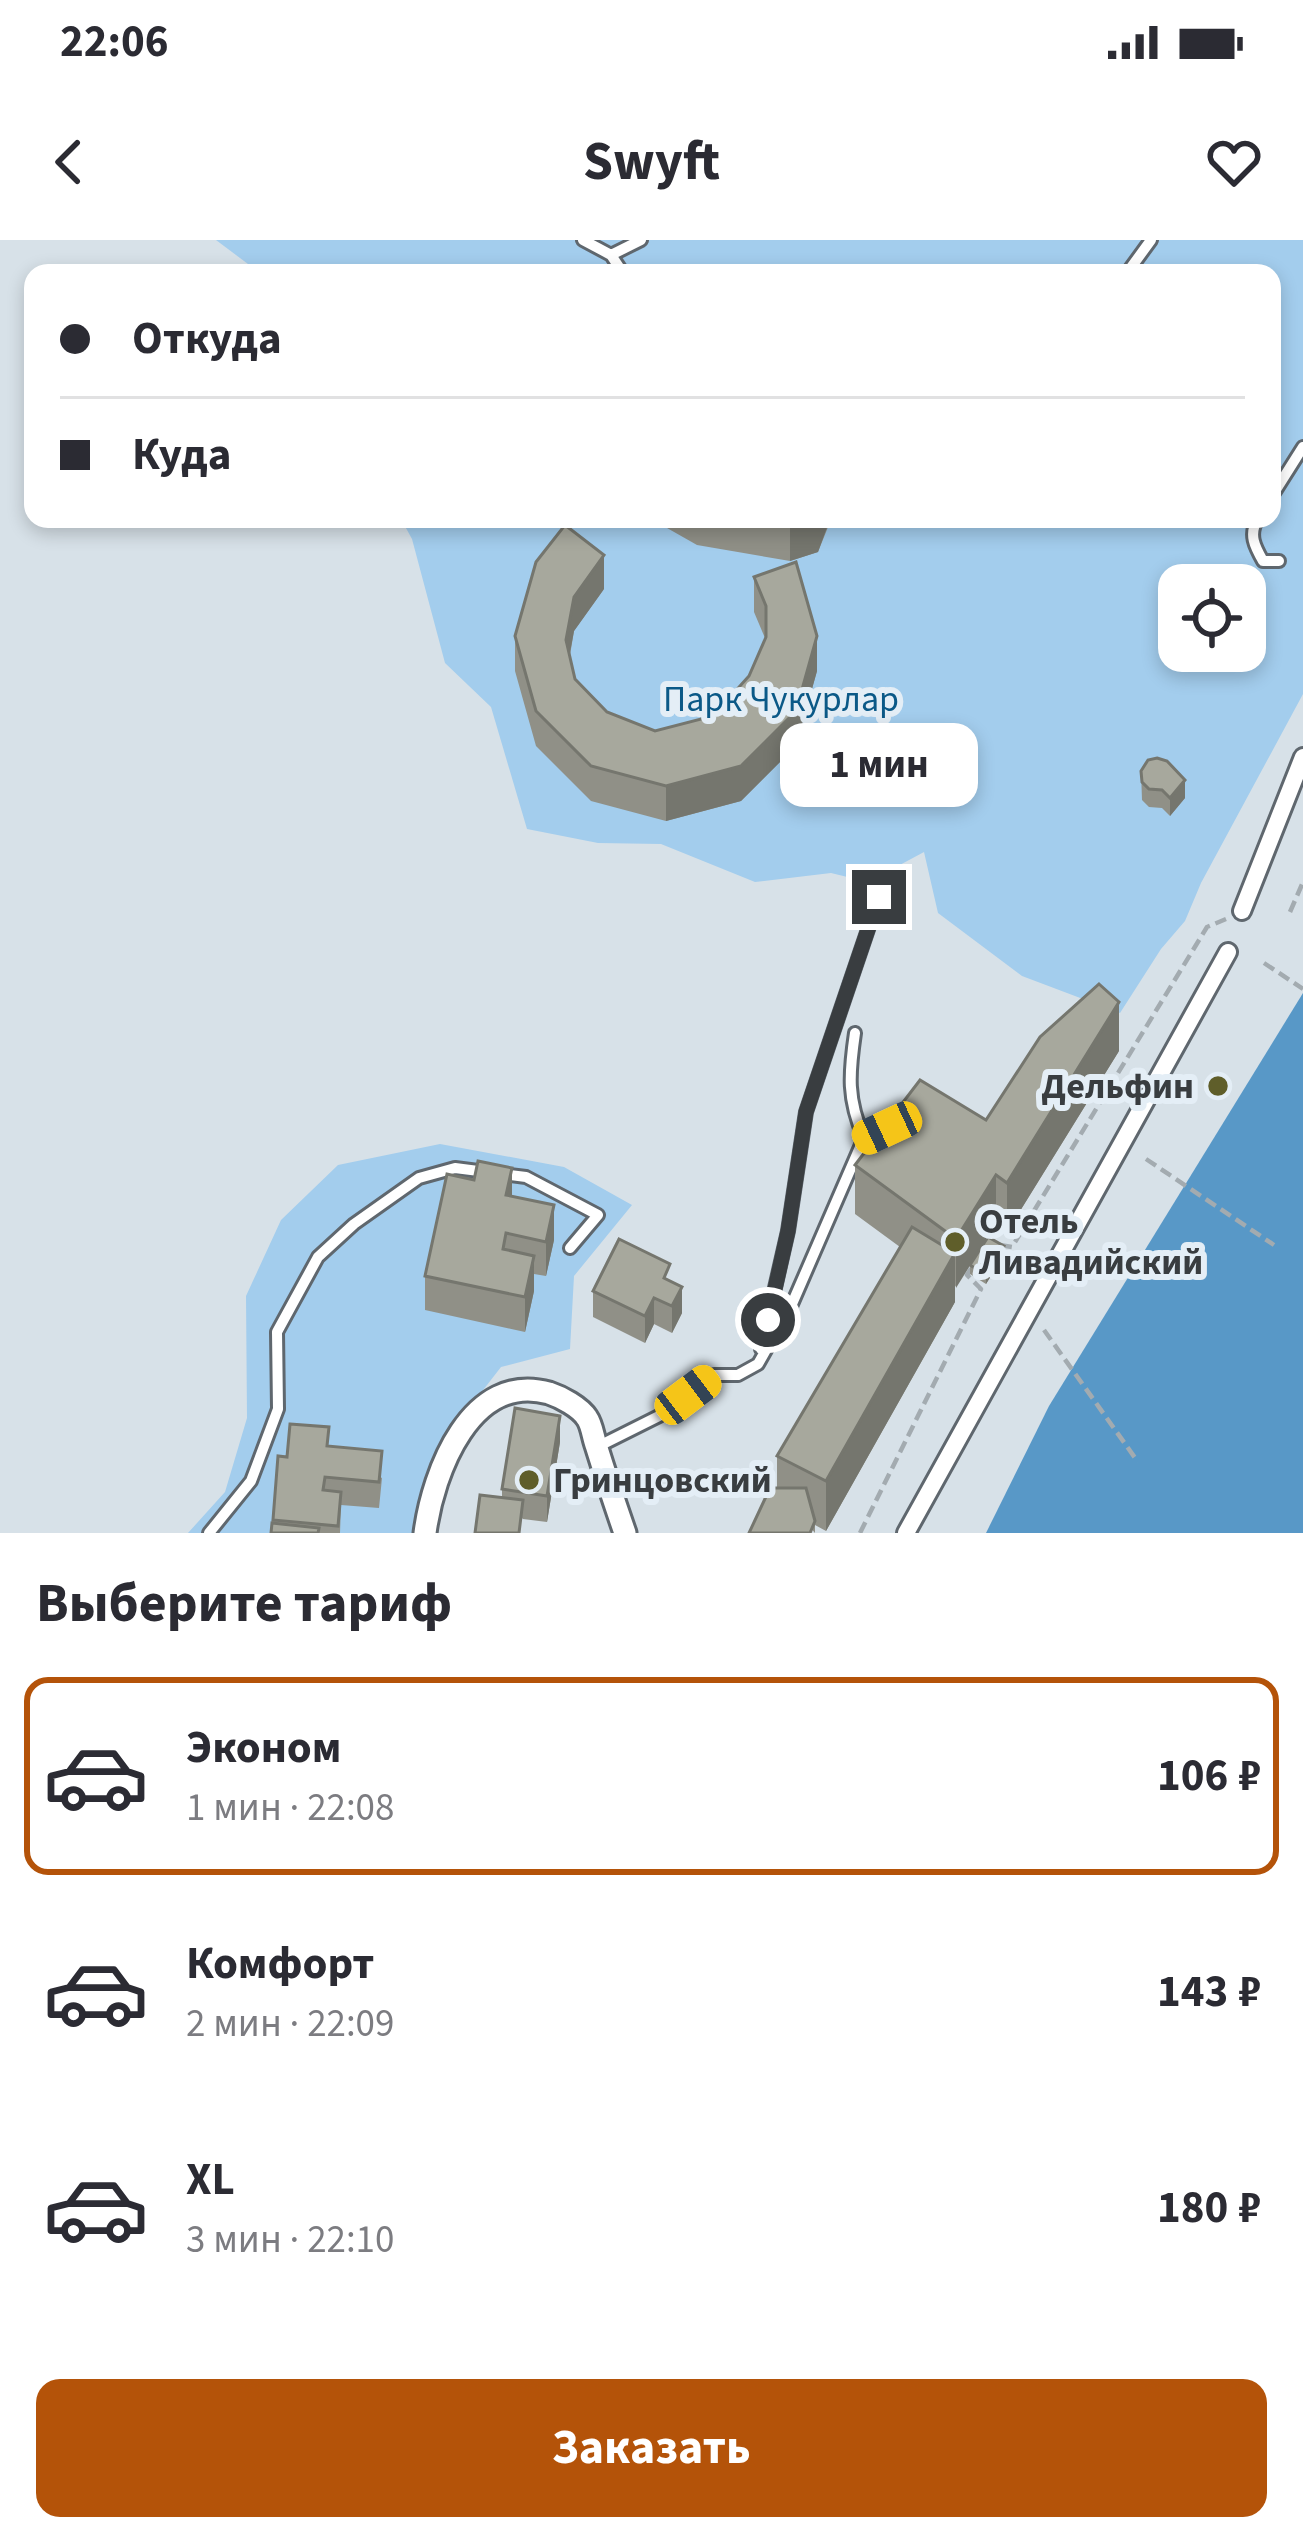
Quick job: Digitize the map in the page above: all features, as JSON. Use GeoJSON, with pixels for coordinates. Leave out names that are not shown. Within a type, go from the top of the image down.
{"type":"FeatureCollection","features":[{"type":"Feature","properties":{"kind":"street"},"geometry":{"type":"LineString","coordinates":[[1242,911],[1303,757]]}},
{"type":"Feature","properties":{"kind":"street"},"geometry":{"type":"LineString","coordinates":[[906,1533],[1228,952]]}},
{"type":"Feature","properties":{"kind":"street"},"geometry":{"type":"LineString","coordinates":[[425,1533],[444,1460],[472,1417],[498,1394],[529,1388],[560,1396],[587,1417],[625,1533]]}},
{"type":"Feature","properties":{"kind":"lane"},"geometry":{"type":"LineString","coordinates":[[583,240],[611,255],[617,264]]}},
{"type":"Feature","properties":{"kind":"lane"},"geometry":{"type":"LineString","coordinates":[[611,255],[641,240]]}},
{"type":"Feature","properties":{"kind":"lane"},"geometry":{"type":"LineString","coordinates":[[1281,481],[1303,446]]}},
{"type":"Feature","properties":{"kind":"lane"},"geometry":{"type":"LineString","coordinates":[[1254,528],[1253,544],[1263,561],[1279,561]]}},
{"type":"Feature","properties":{"kind":"lane"},"geometry":{"type":"LineString","coordinates":[[758,1364],[788,1231],[806,1112],[879,897]]}},
{"type":"Feature","properties":{"kind":"lane"},"geometry":{"type":"LineString","coordinates":[[855,1033],[848,1080],[853,1114],[864,1138]]}},
{"type":"Feature","properties":{"kind":"lane"},"geometry":{"type":"LineString","coordinates":[[596,1447],[659,1416],[714,1375],[738,1375],[758,1364],[792,1304],[864,1138],[879,1131]]}},
{"type":"Feature","properties":{"kind":"lane"},"geometry":{"type":"LineString","coordinates":[[209,1533],[251,1481],[278,1409],[277,1332],[318,1257],[354,1224],[419,1178],[455,1168],[526,1177],[598,1215],[570,1248]]}},
{"type":"Feature","properties":{"kind":"path"},"geometry":{"type":"LineString","coordinates":[[1290,912],[1303,882]]}},
{"type":"Feature","properties":{"kind":"path"},"geometry":{"type":"LineString","coordinates":[[989,1242],[1012,1247],[1207,927],[1242,911]]}},
{"type":"Feature","properties":{"kind":"path"},"geometry":{"type":"LineString","coordinates":[[1264,963],[1303,989]]}},
{"type":"Feature","properties":{"kind":"path"},"geometry":{"type":"LineString","coordinates":[[1146,1159],[1274,1244]]}},
{"type":"Feature","properties":{"kind":"path"},"geometry":{"type":"LineString","coordinates":[[860,1533],[981,1289],[967,1275],[978,1259]]}},
{"type":"Feature","properties":{"kind":"path"},"geometry":{"type":"LineString","coordinates":[[1041,1326],[1138,1462]]}},
{"type":"Feature","properties":{"kind":"green space","name":"Парк Чукурлар"},"geometry":{"type":"Polygon","coordinates":[[[216,240],[1303,240],[1303,694],[1185,921],[1120,1013],[1022,976],[938,913],[924,852],[868,882],[831,873],[755,882],[661,844],[598,843],[527,829],[491,707],[445,663],[406,528],[1281,528],[1281,264],[248,264],[216,240]]]}},
{"type":"Feature","properties":{"kind":"green space"},"geometry":{"type":"Polygon","coordinates":[[[440,1144],[564,1167],[632,1205],[574,1276],[570,1349],[501,1367],[435,1452],[414,1533],[188,1533],[225,1492],[247,1418],[246,1296],[281,1220],[338,1165],[440,1144]]]}},
{"type":"Feature","properties":{"kind":"shaded area"},"geometry":{"type":"Polygon","coordinates":[[[1303,993],[1303,1533],[986,1533],[1049,1406],[1303,993]]]}},
{"type":"Feature","properties":{"kind":"building"},"geometry":{"type":"Polygon","coordinates":[[[563,528],[604,555],[574,597],[566,640],[575,679],[607,712],[655,731],[713,716],[749,676],[766,637],[766,606],[754,577],[796,562],[817,636],[796,711],[741,766],[666,786],[591,766],[536,711],[515,636],[536,562],[563,528]]]}},
{"type":"Feature","properties":{"kind":"building"},"geometry":{"type":"Polygon","coordinates":[[[1148,760],[1167,761],[1185,780],[1170,798],[1142,782],[1141,771],[1148,760]]]}},
{"type":"Feature","properties":{"kind":"building"},"geometry":{"type":"Polygon","coordinates":[[[1099,984],[1119,1002],[1007,1183],[996,1175],[956,1239],[855,1165],[920,1080],[986,1120],[1040,1037],[1099,984]]]}},
{"type":"Feature","properties":{"kind":"building"},"geometry":{"type":"Polygon","coordinates":[[[478,1161],[512,1168],[506,1195],[554,1205],[546,1242],[506,1233],[503,1249],[534,1256],[525,1297],[425,1276],[447,1174],[474,1180],[478,1161]]]}},
{"type":"Feature","properties":{"kind":"building"},"geometry":{"type":"Polygon","coordinates":[[[912,1227],[955,1253],[826,1481],[777,1456],[912,1227]]]}},
{"type":"Feature","properties":{"kind":"building"},"geometry":{"type":"Polygon","coordinates":[[[988,1237],[1004,1246],[986,1275],[970,1265],[988,1237]]]}},
{"type":"Feature","properties":{"kind":"building"},"geometry":{"type":"Polygon","coordinates":[[[619,1239],[670,1264],[664,1278],[682,1287],[672,1306],[654,1298],[645,1316],[593,1291],[619,1239]]]}},
{"type":"Feature","properties":{"kind":"building"},"geometry":{"type":"Polygon","coordinates":[[[515,1408],[560,1416],[547,1496],[502,1489],[515,1408]]]}},
{"type":"Feature","properties":{"kind":"building"},"geometry":{"type":"Polygon","coordinates":[[[290,1424],[329,1427],[327,1446],[382,1451],[379,1482],[325,1477],[323,1490],[341,1492],[338,1526],[273,1520],[278,1456],[287,1457],[290,1424]]]}},
{"type":"Feature","properties":{"kind":"building"},"geometry":{"type":"Polygon","coordinates":[[[770,1488],[806,1488],[815,1521],[810,1533],[749,1533],[770,1488]]]}},
{"type":"Feature","properties":{"kind":"building"},"geometry":{"type":"Polygon","coordinates":[[[480,1495],[523,1500],[519,1533],[475,1533],[480,1495]]]}},
{"type":"Feature","properties":{"kind":"building"},"geometry":{"type":"Polygon","coordinates":[[[272,1523],[319,1528],[318,1533],[271,1533],[272,1523]]]}},
{"type":"Feature","properties":{"kind":"place","name":"Дельфин"},"geometry":{"type":"Point","coordinates":[1218,1086]}},
{"type":"Feature","properties":{"kind":"place","name":"Отель Ливадийский"},"geometry":{"type":"Point","coordinates":[955,1242]}},
{"type":"Feature","properties":{"kind":"place","name":"Гринцовский"},"geometry":{"type":"Point","coordinates":[529,1480]}},
{"type":"Feature","properties":{"kind":"route"},"geometry":{"type":"LineString","coordinates":[[768,1320],[788,1231],[806,1112],[879,897]]}}]}
